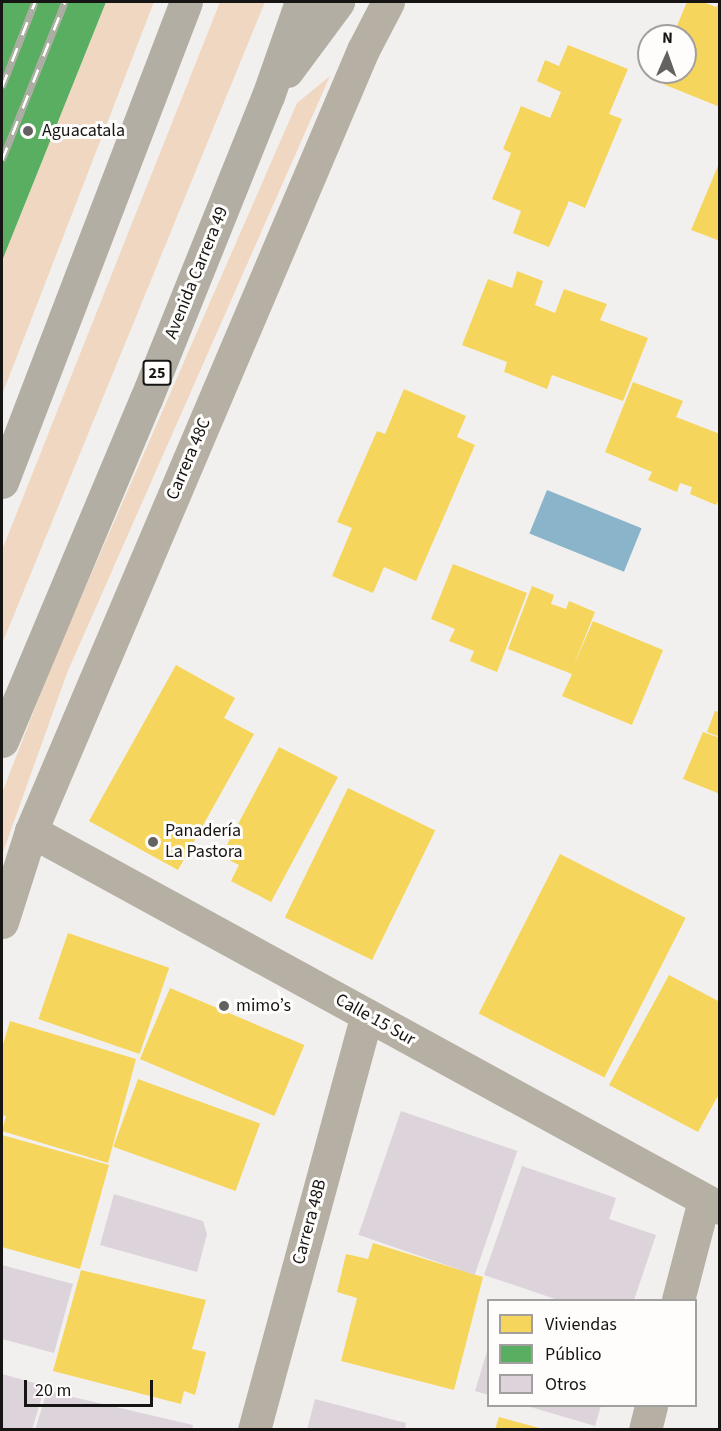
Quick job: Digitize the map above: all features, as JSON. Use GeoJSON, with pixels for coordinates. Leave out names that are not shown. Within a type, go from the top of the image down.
{"type":"FeatureCollection","features":[{"type":"Feature","properties":{"kind":"highway"},"geometry":{"type":"LineString","coordinates":[[2,482],[186,2]]}},
{"type":"Feature","properties":{"kind":"highway","name":"Avenida Carrera 49"},"geometry":{"type":"LineString","coordinates":[[2,741],[146,399],[268,96],[301,2]]}},
{"type":"Feature","properties":{"kind":"highway"},"geometry":{"type":"LineString","coordinates":[[268,96],[338,2]]}},
{"type":"Feature","properties":{"kind":"street","name":"Carrera 48C"},"geometry":{"type":"LineString","coordinates":[[2,922],[31,831],[363,50],[388,2]]}},
{"type":"Feature","properties":{"kind":"street","name":"Calle 15 Sur"},"geometry":{"type":"LineString","coordinates":[[31,831],[712,1204]]}},
{"type":"Feature","properties":{"kind":"street","name":"Carrera 48B"},"geometry":{"type":"LineString","coordinates":[[254,1430],[367,1015]]}},
{"type":"Feature","properties":{"kind":"street"},"geometry":{"type":"LineString","coordinates":[[678,1299],[712,1204]]}},
{"type":"Feature","properties":{"kind":"street"},"geometry":{"type":"LineString","coordinates":[[645,1430],[651,1407]]}},
{"type":"Feature","properties":{"kind":"shaded area"},"geometry":{"type":"Polygon","coordinates":[[[106,2],[154,2],[2,395],[2,261],[106,2]]]}},
{"type":"Feature","properties":{"kind":"shaded area"},"geometry":{"type":"Polygon","coordinates":[[[220,2],[265,2],[2,644],[2,550],[220,2]]]}},
{"type":"Feature","properties":{"kind":"shaded area"},"geometry":{"type":"Polygon","coordinates":[[[330,76],[67,673],[2,855],[2,793],[52,664],[297,103],[330,76]]]}},
{"type":"Feature","properties":{"kind":"water"},"geometry":{"type":"Polygon","coordinates":[[[547,490],[642,528],[624,572],[529,534],[547,490]]]}},
{"type":"Feature","properties":{"kind":"building: Viviendas"},"geometry":{"type":"Polygon","coordinates":[[[687,2],[703,2],[716,7],[720,2],[720,107],[663,84],[697,84],[697,24],[678,24],[687,2]]]}},
{"type":"Feature","properties":{"kind":"building: Viviendas"},"geometry":{"type":"Polygon","coordinates":[[[568,45],[628,69],[609,114],[622,119],[585,208],[569,201],[549,247],[513,233],[521,211],[492,199],[511,153],[503,149],[521,106],[550,118],[561,92],[537,81],[545,60],[559,66],[568,45]]]}},
{"type":"Feature","properties":{"kind":"building: Viviendas"},"geometry":{"type":"Polygon","coordinates":[[[720,161],[720,241],[691,230],[720,161]]]}},
{"type":"Feature","properties":{"kind":"building: Viviendas"},"geometry":{"type":"Polygon","coordinates":[[[517,271],[543,281],[535,305],[555,313],[564,289],[607,304],[600,320],[648,338],[623,401],[552,375],[547,389],[504,372],[507,362],[462,345],[488,279],[512,288],[517,271]]]}},
{"type":"Feature","properties":{"kind":"building: Viviendas"},"geometry":{"type":"Polygon","coordinates":[[[633,382],[683,401],[676,417],[720,434],[720,498],[716,505],[690,494],[692,487],[680,483],[677,492],[648,480],[652,472],[605,452],[633,382]]]}},
{"type":"Feature","properties":{"kind":"building: Viviendas"},"geometry":{"type":"Polygon","coordinates":[[[404,389],[466,416],[457,437],[475,445],[416,581],[384,567],[373,593],[332,576],[352,528],[337,522],[377,431],[385,434],[404,389]]]}},
{"type":"Feature","properties":{"kind":"building: Viviendas"},"geometry":{"type":"Polygon","coordinates":[[[453,564],[527,593],[497,672],[470,661],[474,651],[449,641],[455,629],[431,619],[453,564]]]}},
{"type":"Feature","properties":{"kind":"building: Viviendas"},"geometry":{"type":"Polygon","coordinates":[[[532,586],[554,595],[551,604],[566,609],[569,601],[595,612],[573,667],[593,621],[663,650],[632,725],[562,696],[572,674],[508,649],[532,586]]]}},
{"type":"Feature","properties":{"kind":"building: Viviendas"},"geometry":{"type":"Polygon","coordinates":[[[176,665],[235,698],[224,718],[254,734],[178,870],[89,821],[176,665]]]}},
{"type":"Feature","properties":{"kind":"building: Viviendas"},"geometry":{"type":"Polygon","coordinates":[[[715,711],[720,712],[720,737],[707,732],[715,711]]]}},
{"type":"Feature","properties":{"kind":"building: Viviendas"},"geometry":{"type":"Polygon","coordinates":[[[703,732],[720,738],[720,794],[683,779],[703,732]]]}},
{"type":"Feature","properties":{"kind":"building: Viviendas"},"geometry":{"type":"Polygon","coordinates":[[[279,747],[338,777],[271,902],[231,881],[239,865],[221,856],[279,747]]]}},
{"type":"Feature","properties":{"kind":"building: Viviendas"},"geometry":{"type":"Polygon","coordinates":[[[348,788],[435,831],[372,960],[285,917],[348,788]]]}},
{"type":"Feature","properties":{"kind":"building: Viviendas"},"geometry":{"type":"Polygon","coordinates":[[[560,854],[686,918],[604,1078],[479,1013],[560,854]]]}},
{"type":"Feature","properties":{"kind":"building: Viviendas"},"geometry":{"type":"Polygon","coordinates":[[[68,933],[169,968],[140,1054],[38,1019],[68,933]]]}},
{"type":"Feature","properties":{"kind":"building: Viviendas"},"geometry":{"type":"Polygon","coordinates":[[[669,975],[720,1002],[720,1092],[698,1132],[609,1085],[669,975]]]}},
{"type":"Feature","properties":{"kind":"building: Viviendas"},"geometry":{"type":"Polygon","coordinates":[[[170,988],[304,1045],[274,1116],[140,1059],[170,988]]]}},
{"type":"Feature","properties":{"kind":"building: Viviendas"},"geometry":{"type":"Polygon","coordinates":[[[10,1021],[136,1059],[108,1163],[2,1131],[6,1116],[2,1115],[2,1048],[10,1021]]]}},
{"type":"Feature","properties":{"kind":"building: Viviendas"},"geometry":{"type":"Polygon","coordinates":[[[138,1079],[260,1123],[236,1191],[113,1147],[138,1079]]]}},
{"type":"Feature","properties":{"kind":"building: Viviendas"},"geometry":{"type":"Polygon","coordinates":[[[2,1135],[109,1165],[80,1269],[2,1247],[2,1135]]]}},
{"type":"Feature","properties":{"kind":"building: Viviendas"},"geometry":{"type":"Polygon","coordinates":[[[373,1243],[483,1277],[454,1390],[341,1361],[357,1298],[337,1292],[346,1254],[368,1259],[373,1243]]]}},
{"type":"Feature","properties":{"kind":"building: Viviendas"},"geometry":{"type":"Polygon","coordinates":[[[81,1270],[206,1300],[192,1349],[206,1352],[195,1395],[184,1391],[181,1404],[53,1371],[81,1270]]]}},
{"type":"Feature","properties":{"kind":"building: Viviendas"},"geometry":{"type":"Polygon","coordinates":[[[499,1417],[543,1429],[543,1430],[495,1430],[499,1417]]]}},
{"type":"Feature","properties":{"kind":"building: Público","name":"Aguacatala"},"geometry":{"type":"Polygon","coordinates":[[[2,2],[106,2],[2,261],[2,2]]]}},
{"type":"Feature","properties":{"kind":"building: Otros"},"geometry":{"type":"Polygon","coordinates":[[[401,1111],[517,1151],[475,1275],[358,1235],[401,1111]]]}},
{"type":"Feature","properties":{"kind":"building: Otros"},"geometry":{"type":"Polygon","coordinates":[[[522,1166],[616,1198],[609,1219],[656,1235],[634,1299],[555,1299],[484,1275],[522,1166]]]}},
{"type":"Feature","properties":{"kind":"building: Otros"},"geometry":{"type":"Polygon","coordinates":[[[114,1194],[203,1221],[207,1234],[197,1272],[100,1245],[114,1194]]]}},
{"type":"Feature","properties":{"kind":"building: Otros"},"geometry":{"type":"Polygon","coordinates":[[[2,1265],[73,1284],[54,1353],[2,1339],[2,1265]]]}},
{"type":"Feature","properties":{"kind":"building: Otros"},"geometry":{"type":"Polygon","coordinates":[[[487,1351],[487,1395],[475,1391],[487,1351]]]}},
{"type":"Feature","properties":{"kind":"building: Otros"},"geometry":{"type":"Polygon","coordinates":[[[2,1374],[45,1386],[32,1430],[2,1430],[2,1374]]]}},
{"type":"Feature","properties":{"kind":"building: Otros"},"geometry":{"type":"Polygon","coordinates":[[[47,1391],[193,1425],[192,1430],[35,1430],[47,1391]]]}},
{"type":"Feature","properties":{"kind":"building: Otros"},"geometry":{"type":"Polygon","coordinates":[[[315,1399],[406,1423],[405,1430],[307,1430],[315,1399]]]}},
{"type":"Feature","properties":{"kind":"building: Otros"},"geometry":{"type":"Polygon","coordinates":[[[530,1407],[601,1407],[595,1426],[530,1407]]]}},
{"type":"Feature","properties":{"kind":"railway"},"geometry":{"type":"LineString","coordinates":[[2,87],[35,2]]}},
{"type":"Feature","properties":{"kind":"railway"},"geometry":{"type":"LineString","coordinates":[[2,160],[65,2]]}},
{"type":"Feature","properties":{"kind":"place","name":"Aguacatala"},"geometry":{"type":"Point","coordinates":[28,131]}},
{"type":"Feature","properties":{"kind":"place","name":"Panadería La Pastora"},"geometry":{"type":"Point","coordinates":[153,842]}},
{"type":"Feature","properties":{"kind":"place","name":"mimo’s"},"geometry":{"type":"Point","coordinates":[224,1006]}}]}
